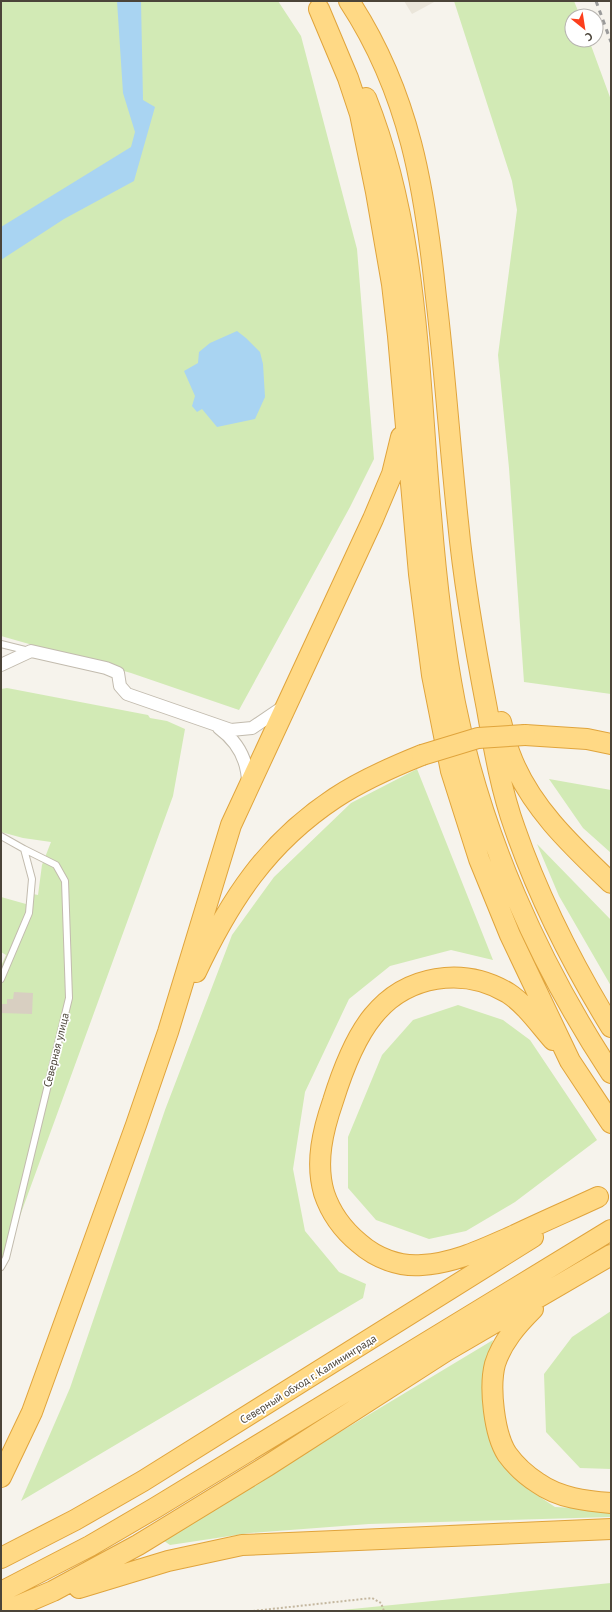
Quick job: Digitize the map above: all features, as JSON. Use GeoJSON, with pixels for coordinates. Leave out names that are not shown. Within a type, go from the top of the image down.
{"type":"FeatureCollection","features":[{"type":"Feature","properties":{"kind":"highway"},"geometry":{"type":"LineString","coordinates":[[350,1],[376,48],[394,89],[411,136],[422,185],[434,278],[458,523],[472,636],[498,769],[515,828],[531,871],[553,920],[611,1027]]}},
{"type":"Feature","properties":{"kind":"highway"},"geometry":{"type":"LineString","coordinates":[[316,5],[348,78],[360,114],[372,165],[392,284],[419,574],[432,675],[451,771],[479,859],[494,899],[570,1061]]}},
{"type":"Feature","properties":{"kind":"highway"},"geometry":{"type":"LineString","coordinates":[[316,5],[352,64],[375,119],[393,176],[405,230],[415,319],[431,519],[441,612],[456,704],[466,746],[492,833],[522,908],[556,979],[611,1073]]}},
{"type":"Feature","properties":{"kind":"highway"},"geometry":{"type":"LineString","coordinates":[[1,1476],[32,1412],[134,1133],[168,1032],[231,826],[392,474],[405,414]]}},
{"type":"Feature","properties":{"kind":"highway"},"geometry":{"type":"LineString","coordinates":[[472,636],[488,675],[510,755],[520,776],[540,807],[563,836],[611,883]]}},
{"type":"Feature","properties":{"kind":"highway"},"geometry":{"type":"LineString","coordinates":[[168,1032],[217,928],[241,890],[262,862],[311,816],[335,798],[386,770],[422,755],[478,738],[525,735],[587,739],[611,744]]}},
{"type":"Feature","properties":{"kind":"highway"},"geometry":{"type":"LineString","coordinates":[[606,1192],[453,1261],[421,1265],[397,1263],[365,1249],[339,1224],[331,1210],[324,1192],[320,1173],[322,1142],[323,1130],[338,1085],[363,1030],[386,1003],[400,993],[417,984],[435,978],[454,976],[473,979],[494,986],[509,994],[527,1010],[570,1061],[611,1124]]}},
{"type":"Feature","properties":{"kind":"highway","name":"Северный обход г. Калининграда"},"geometry":{"type":"LineString","coordinates":[[1,1558],[74,1520],[143,1481],[606,1192]]}},
{"type":"Feature","properties":{"kind":"highway"},"geometry":{"type":"LineString","coordinates":[[6,1604],[90,1546],[155,1508],[611,1230]]}},
{"type":"Feature","properties":{"kind":"highway"},"geometry":{"type":"LineString","coordinates":[[6,1604],[53,1590],[138,1545],[267,1466],[446,1351],[550,1292],[611,1255]]}},
{"type":"Feature","properties":{"kind":"highway"},"geometry":{"type":"LineString","coordinates":[[550,1292],[513,1330],[495,1365],[493,1406],[502,1440],[507,1453],[518,1466],[539,1484],[560,1495],[611,1503]]}},
{"type":"Feature","properties":{"kind":"highway"},"geometry":{"type":"LineString","coordinates":[[6,1604],[168,1561],[242,1546],[611,1529]]}},
{"type":"Feature","properties":{"kind":"street"},"geometry":{"type":"LineString","coordinates":[[1,666],[31,651],[106,668],[118,673],[120,686],[127,694],[231,730],[247,729],[271,716],[287,704]]}},
{"type":"Feature","properties":{"kind":"street"},"geometry":{"type":"LineString","coordinates":[[215,725],[229,735],[242,755],[248,770],[248,789]]}},
{"type":"Feature","properties":{"kind":"lane"},"geometry":{"type":"LineString","coordinates":[[1,644],[31,651]]}},
{"type":"Feature","properties":{"kind":"lane","name":"Северная улица"},"geometry":{"type":"LineString","coordinates":[[1,836],[56,865],[65,881],[69,998],[6,1258],[1,1267]]}},
{"type":"Feature","properties":{"kind":"lane"},"geometry":{"type":"LineString","coordinates":[[1,979],[29,913],[32,879],[24,848]]}},
{"type":"Feature","properties":{"kind":"path"},"geometry":{"type":"LineString","coordinates":[[253,1611],[372,1598],[381,1603],[384,1611]]}},
{"type":"Feature","properties":{"kind":"shaded area"},"geometry":{"type":"Polygon","coordinates":[[[404,1],[436,1],[412,14],[404,1]]]}},
{"type":"Feature","properties":{"kind":"green space"},"geometry":{"type":"Polygon","coordinates":[[[1,1],[278,1],[301,36],[357,249],[374,459],[350,507],[239,710],[131,673],[1,636],[1,1]]]}},
{"type":"Feature","properties":{"kind":"green space"},"geometry":{"type":"Polygon","coordinates":[[[454,1],[574,1],[577,8],[564,8],[564,48],[592,48],[611,100],[611,694],[524,682],[509,468],[498,355],[517,210],[512,181],[454,1]]]}},
{"type":"Feature","properties":{"kind":"green space"},"geometry":{"type":"Polygon","coordinates":[[[7,688],[148,715],[150,718],[167,721],[185,729],[173,796],[1,1268],[1,966],[6,955],[1,952],[1,897],[26,904],[28,893],[38,895],[42,865],[51,842],[23,838],[1,832],[1,689],[7,688]]]}},
{"type":"Feature","properties":{"kind":"green space"},"geometry":{"type":"Polygon","coordinates":[[[417,769],[493,960],[451,950],[390,966],[349,999],[305,1092],[293,1169],[305,1231],[339,1272],[366,1284],[363,1298],[21,1501],[70,1388],[165,1110],[232,935],[274,877],[351,803],[417,769]]]}},
{"type":"Feature","properties":{"kind":"green space"},"geometry":{"type":"Polygon","coordinates":[[[549,779],[611,790],[611,853],[583,828],[549,779]]]}},
{"type":"Feature","properties":{"kind":"green space"},"geometry":{"type":"Polygon","coordinates":[[[537,844],[611,920],[611,986],[559,896],[537,844]]]}},
{"type":"Feature","properties":{"kind":"green space"},"geometry":{"type":"Polygon","coordinates":[[[458,1005],[503,1020],[530,1040],[597,1140],[515,1202],[466,1231],[429,1239],[376,1220],[348,1188],[348,1137],[382,1055],[413,1020],[458,1005]]]}},
{"type":"Feature","properties":{"kind":"green space"},"geometry":{"type":"Polygon","coordinates":[[[611,1311],[611,1469],[580,1468],[546,1432],[544,1374],[572,1337],[611,1311]]]}},
{"type":"Feature","properties":{"kind":"green space"},"geometry":{"type":"Polygon","coordinates":[[[493,1340],[482,1382],[487,1426],[513,1473],[528,1489],[555,1507],[611,1510],[611,1517],[369,1524],[250,1533],[170,1545],[164,1541],[169,1535],[493,1340]]]}},
{"type":"Feature","properties":{"kind":"green space"},"geometry":{"type":"Polygon","coordinates":[[[611,1583],[611,1611],[332,1611],[611,1583]]]}},
{"type":"Feature","properties":{"kind":"water"},"geometry":{"type":"Polygon","coordinates":[[[117,1],[141,1],[143,100],[155,107],[134,181],[64,219],[1,260],[1,227],[131,147],[135,132],[123,93],[117,1]]]}},
{"type":"Feature","properties":{"kind":"water"},"geometry":{"type":"Polygon","coordinates":[[[237,331],[260,352],[263,364],[265,397],[255,419],[217,427],[202,409],[197,412],[192,406],[195,396],[184,371],[198,363],[199,352],[210,343],[237,331]]]}},
{"type":"Feature","properties":{"kind":"building"},"geometry":{"type":"Polygon","coordinates":[[[14,992],[33,993],[32,1014],[1,1013],[1,1004],[7,1004],[7,999],[13,999],[14,992]]]}},
{"type":"Feature","properties":{"kind":"railway"},"geometry":{"type":"LineString","coordinates":[[596,1],[611,42]]}}]}
